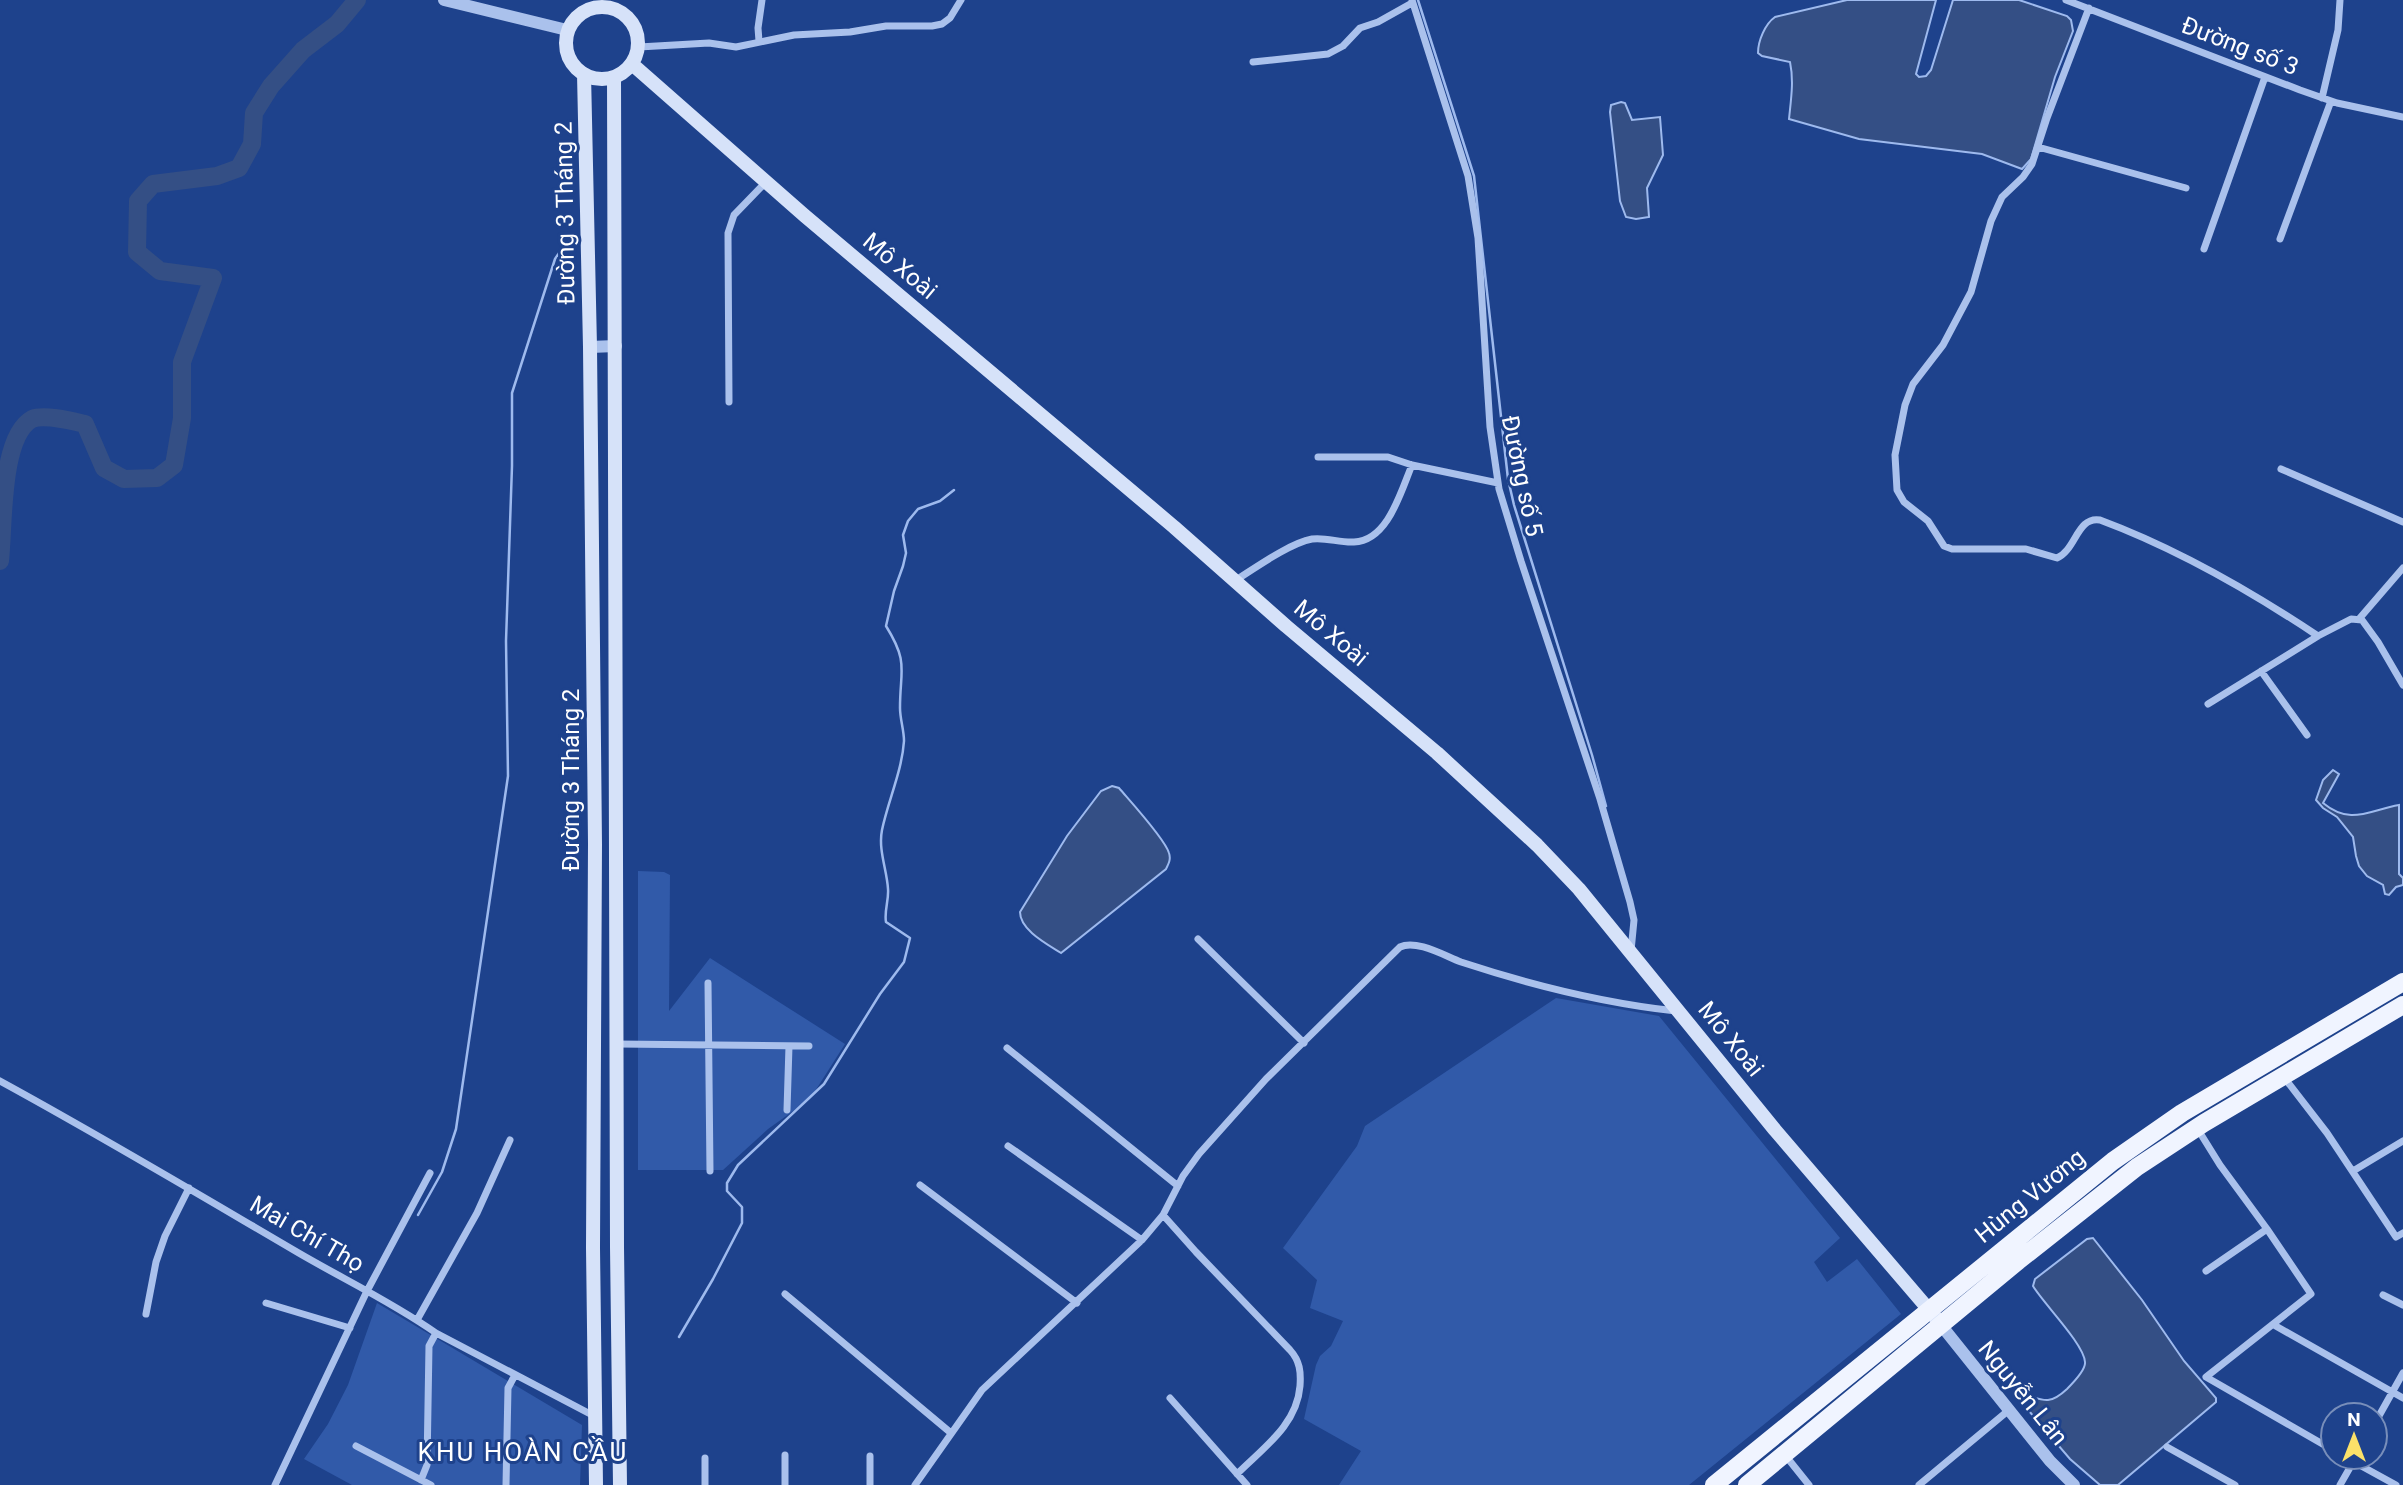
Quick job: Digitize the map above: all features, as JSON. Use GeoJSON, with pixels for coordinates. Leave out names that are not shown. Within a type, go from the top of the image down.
{"type":"FeatureCollection","features":[{"type":"Feature","properties":{"kind":"main road"},"geometry":{"type":"LineString","coordinates":[[592,4],[604,7],[615,5],[634,25],[639,47],[628,69],[614,77],[595,79],[584,74],[574,66],[568,56],[567,30],[592,4]]}},
{"type":"Feature","properties":{"kind":"main road","name":"Mô Xoài"},"geometry":{"type":"LineString","coordinates":[[632,64],[766,182],[1437,753],[1537,845],[1570,878],[1775,1130],[1941,1325]]}},
{"type":"Feature","properties":{"kind":"main road","name":"Đường 3 Tháng 2"},"geometry":{"type":"LineString","coordinates":[[584,74],[590,346],[595,844],[593,1248],[596,1485]]}},
{"type":"Feature","properties":{"kind":"main road","name":"Đường 3 Tháng 2"},"geometry":{"type":"LineString","coordinates":[[614,77],[616,1044],[620,1485]]}},
{"type":"Feature","properties":{"kind":"main road","name":"Hùng Vương"},"geometry":{"type":"LineString","coordinates":[[1713,1485],[2041,1218],[2145,1137],[2403,982]]}},
{"type":"Feature","properties":{"kind":"main road","name":"Hùng Vương"},"geometry":{"type":"LineString","coordinates":[[1747,1485],[2137,1167],[2196,1128],[2403,1005]]}},
{"type":"Feature","properties":{"kind":"street"},"geometry":{"type":"LineString","coordinates":[[444,0],[567,30]]}},
{"type":"Feature","properties":{"kind":"street"},"geometry":{"type":"LineString","coordinates":[[759,41],[762,0]]}},
{"type":"Feature","properties":{"kind":"street"},"geometry":{"type":"LineString","coordinates":[[639,47],[709,43],[736,47],[786,36],[850,32],[886,26],[937,25],[950,18],[961,0]]}},
{"type":"Feature","properties":{"kind":"street","name":"Đường số 3"},"geometry":{"type":"LineString","coordinates":[[2066,0],[2322,98],[2403,117]]}},
{"type":"Feature","properties":{"kind":"street"},"geometry":{"type":"LineString","coordinates":[[2322,98],[2338,30],[2340,0]]}},
{"type":"Feature","properties":{"kind":"street"},"geometry":{"type":"LineString","coordinates":[[1253,62],[1328,54],[1343,46],[1360,28],[1378,22],[1412,1]]}},
{"type":"Feature","properties":{"kind":"street","name":"Đường số 5"},"geometry":{"type":"LineString","coordinates":[[1412,1],[1468,176],[1478,238],[1487,396],[1498,483],[1600,799],[1630,902],[1634,920],[1631,951]]}},
{"type":"Feature","properties":{"kind":"street"},"geometry":{"type":"LineString","coordinates":[[2088,8],[2028,170],[2002,197],[1991,221],[1974,283],[1964,308],[1943,345],[1920,374],[1909,394],[1895,455],[1896,483],[1900,497],[1928,521],[1944,546],[1952,549],[2026,549],[2057,558],[2065,553],[2086,522],[2092,519],[2100,520],[2146,537],[2194,562],[2270,604],[2318,636]]}},
{"type":"Feature","properties":{"kind":"street"},"geometry":{"type":"LineString","coordinates":[[2204,249],[2265,77]]}},
{"type":"Feature","properties":{"kind":"street"},"geometry":{"type":"LineString","coordinates":[[2280,239],[2331,101]]}},
{"type":"Feature","properties":{"kind":"street"},"geometry":{"type":"LineString","coordinates":[[2038,147],[2186,188]]}},
{"type":"Feature","properties":{"kind":"street"},"geometry":{"type":"LineString","coordinates":[[729,402],[727,233],[734,215],[766,182]]}},
{"type":"Feature","properties":{"kind":"street"},"geometry":{"type":"LineString","coordinates":[[590,346],[616,346]]}},
{"type":"Feature","properties":{"kind":"street"},"geometry":{"type":"LineString","coordinates":[[1318,457],[1388,457],[1412,465],[1498,483]]}},
{"type":"Feature","properties":{"kind":"street"},"geometry":{"type":"LineString","coordinates":[[1236,580],[1309,540],[1356,542],[1370,539],[1389,516],[1412,465]]}},
{"type":"Feature","properties":{"kind":"street"},"geometry":{"type":"LineString","coordinates":[[2281,469],[2403,522]]}},
{"type":"Feature","properties":{"kind":"street"},"geometry":{"type":"LineString","coordinates":[[2208,704],[2318,636],[2346,621],[2359,619],[2403,568]]}},
{"type":"Feature","properties":{"kind":"street"},"geometry":{"type":"LineString","coordinates":[[2359,619],[2370,629],[2403,685]]}},
{"type":"Feature","properties":{"kind":"street"},"geometry":{"type":"LineString","coordinates":[[2261,671],[2307,735]]}},
{"type":"Feature","properties":{"kind":"street"},"geometry":{"type":"LineString","coordinates":[[595,844],[616,846]]}},
{"type":"Feature","properties":{"kind":"street"},"geometry":{"type":"LineString","coordinates":[[1198,939],[1304,1043]]}},
{"type":"Feature","properties":{"kind":"street"},"geometry":{"type":"LineString","coordinates":[[915,1485],[995,1375],[1077,1303],[1142,1240],[1163,1215],[1199,1154],[1266,1079],[1400,947],[1412,943],[1462,962],[1548,987],[1614,1003],[1679,1012]]}},
{"type":"Feature","properties":{"kind":"street"},"geometry":{"type":"LineString","coordinates":[[708,983],[710,1171]]}},
{"type":"Feature","properties":{"kind":"street"},"geometry":{"type":"LineString","coordinates":[[616,1044],[809,1046]]}},
{"type":"Feature","properties":{"kind":"street"},"geometry":{"type":"LineString","coordinates":[[787,1110],[789,1046]]}},
{"type":"Feature","properties":{"kind":"street"},"geometry":{"type":"LineString","coordinates":[[1007,1048],[1178,1186]]}},
{"type":"Feature","properties":{"kind":"street"},"geometry":{"type":"LineString","coordinates":[[2283,1076],[2353,1171],[2396,1237],[2403,1233]]}},
{"type":"Feature","properties":{"kind":"street","name":"Mai Chí Thọ"},"geometry":{"type":"LineString","coordinates":[[0,1081],[117,1145],[436,1333],[596,1418]]}},
{"type":"Feature","properties":{"kind":"street"},"geometry":{"type":"LineString","coordinates":[[2196,1128],[2311,1294],[2206,1377],[2319,1442]]}},
{"type":"Feature","properties":{"kind":"street"},"geometry":{"type":"LineString","coordinates":[[417,1320],[477,1213],[510,1140]]}},
{"type":"Feature","properties":{"kind":"street"},"geometry":{"type":"LineString","coordinates":[[2353,1171],[2403,1141]]}},
{"type":"Feature","properties":{"kind":"street"},"geometry":{"type":"LineString","coordinates":[[1009,1146],[1142,1240]]}},
{"type":"Feature","properties":{"kind":"street"},"geometry":{"type":"LineString","coordinates":[[275,1485],[367,1291],[430,1173]]}},
{"type":"Feature","properties":{"kind":"street"},"geometry":{"type":"LineString","coordinates":[[920,1185],[1077,1303]]}},
{"type":"Feature","properties":{"kind":"street"},"geometry":{"type":"LineString","coordinates":[[146,1314],[159,1254],[173,1218],[189,1188]]}},
{"type":"Feature","properties":{"kind":"street"},"geometry":{"type":"LineString","coordinates":[[1163,1215],[1290,1350],[1300,1367],[1299,1398],[1293,1416],[1237,1474]]}},
{"type":"Feature","properties":{"kind":"street"},"geometry":{"type":"LineString","coordinates":[[2206,1270],[2267,1229]]}},
{"type":"Feature","properties":{"kind":"street"},"geometry":{"type":"LineString","coordinates":[[593,1248],[617,1247]]}},
{"type":"Feature","properties":{"kind":"street"},"geometry":{"type":"LineString","coordinates":[[785,1294],[951,1433]]}},
{"type":"Feature","properties":{"kind":"street"},"geometry":{"type":"LineString","coordinates":[[2383,1295],[2403,1305]]}},
{"type":"Feature","properties":{"kind":"street"},"geometry":{"type":"LineString","coordinates":[[266,1303],[349,1328]]}},
{"type":"Feature","properties":{"kind":"street","name":"Nguyễn Lân"},"geometry":{"type":"LineString","coordinates":[[1941,1325],[2066,1482]]}},
{"type":"Feature","properties":{"kind":"street"},"geometry":{"type":"LineString","coordinates":[[2274,1325],[2403,1398]]}},
{"type":"Feature","properties":{"kind":"street"},"geometry":{"type":"LineString","coordinates":[[421,1480],[427,1465],[429,1346],[436,1333]]}},
{"type":"Feature","properties":{"kind":"street"},"geometry":{"type":"LineString","coordinates":[[2387,1401],[2403,1373]]}},
{"type":"Feature","properties":{"kind":"street"},"geometry":{"type":"LineString","coordinates":[[506,1485],[508,1388],[515,1375]]}},
{"type":"Feature","properties":{"kind":"street"},"geometry":{"type":"LineString","coordinates":[[1170,1398],[1247,1485]]}},
{"type":"Feature","properties":{"kind":"street"},"geometry":{"type":"LineString","coordinates":[[1919,1485],[2009,1410]]}},
{"type":"Feature","properties":{"kind":"street"},"geometry":{"type":"LineString","coordinates":[[355,1446],[431,1485]]}},
{"type":"Feature","properties":{"kind":"street"},"geometry":{"type":"LineString","coordinates":[[2167,1447],[2235,1485]]}},
{"type":"Feature","properties":{"kind":"street"},"geometry":{"type":"LineString","coordinates":[[1784,1454],[1809,1485]]}},
{"type":"Feature","properties":{"kind":"street"},"geometry":{"type":"LineString","coordinates":[[785,1455],[785,1485]]}},
{"type":"Feature","properties":{"kind":"street"},"geometry":{"type":"LineString","coordinates":[[870,1456],[870,1485]]}},
{"type":"Feature","properties":{"kind":"street"},"geometry":{"type":"LineString","coordinates":[[705,1458],[705,1485]]}},
{"type":"Feature","properties":{"kind":"street"},"geometry":{"type":"LineString","coordinates":[[2372,1471],[2396,1485]]}},
{"type":"Feature","properties":{"kind":"shaded area"},"geometry":{"type":"Polygon","coordinates":[[[1847,0],[1936,0],[1916,74],[1919,77],[1926,76],[1931,70],[1953,0],[2019,0],[2067,16],[2071,20],[2073,31],[2055,77],[2031,159],[2022,169],[1982,154],[1859,139],[1789,119],[1792,83],[1790,62],[1758,53],[1763,33],[1775,17],[1847,0]]]}},
{"type":"Feature","properties":{"kind":"shaded area"},"geometry":{"type":"Polygon","coordinates":[[[1625,103],[1632,120],[1660,117],[1663,155],[1647,188],[1649,217],[1626,217],[1620,201],[1610,112],[1611,105],[1625,103]]]}},
{"type":"Feature","properties":{"kind":"shaded area"},"geometry":{"type":"Polygon","coordinates":[[[2333,770],[2339,774],[2323,803],[2333,810],[2351,815],[2399,805],[2399,874],[2403,878],[2403,885],[2396,887],[2389,895],[2385,894],[2383,885],[2367,876],[2359,866],[2353,837],[2337,817],[2316,800],[2323,780],[2333,770]]]}},
{"type":"Feature","properties":{"kind":"shaded area"},"geometry":{"type":"Polygon","coordinates":[[[1112,786],[1119,788],[1154,830],[1170,855],[1169,861],[1166,869],[1061,953],[1029,931],[1020,912],[1067,836],[1101,791],[1112,786]]]}},
{"type":"Feature","properties":{"kind":"shaded area"},"geometry":{"type":"Polygon","coordinates":[[[638,871],[664,872],[670,875],[669,1011],[710,958],[845,1044],[810,1099],[768,1129],[723,1170],[638,1170],[638,871]]]}},
{"type":"Feature","properties":{"kind":"shaded area"},"geometry":{"type":"Polygon","coordinates":[[[1556,998],[1659,1016],[1840,1238],[1814,1262],[1827,1282],[1857,1259],[1901,1314],[1689,1485],[1339,1485],[1361,1451],[1304,1419],[1316,1365],[1320,1356],[1331,1346],[1343,1321],[1310,1308],[1317,1280],[1283,1248],[1357,1146],[1365,1126],[1556,998]]]}},
{"type":"Feature","properties":{"kind":"shaded area"},"geometry":{"type":"Polygon","coordinates":[[[2093,1238],[2142,1300],[2184,1361],[2216,1398],[2216,1402],[2118,1485],[2100,1485],[2070,1459],[2020,1398],[2024,1394],[2042,1400],[2056,1398],[2083,1369],[2085,1362],[2078,1345],[2033,1286],[2035,1279],[2087,1239],[2093,1238]]]}},
{"type":"Feature","properties":{"kind":"shaded area"},"geometry":{"type":"Polygon","coordinates":[[[377,1303],[582,1425],[580,1485],[352,1485],[304,1459],[328,1424],[348,1385],[377,1303]]]}},
{"type":"Feature","properties":{"kind":"waterway"},"geometry":{"type":"LineString","coordinates":[[0,561],[9,462],[22,429],[32,419],[51,418],[85,424],[104,468],[124,479],[157,478],[174,465],[182,418],[182,362],[213,278],[160,271],[137,252],[138,201],[153,184],[217,176],[239,168],[252,144],[254,113],[271,86],[303,50],[337,24],[357,0]]}},
{"type":"Feature","properties":{"kind":"waterway"},"geometry":{"type":"LineString","coordinates":[[1418,0],[1474,176],[1508,479],[1514,505],[1606,806]]}},
{"type":"Feature","properties":{"kind":"waterway"},"geometry":{"type":"LineString","coordinates":[[418,1215],[442,1172],[456,1129],[508,776],[506,641],[512,393],[555,259],[563,247],[576,236]]}},
{"type":"Feature","properties":{"kind":"waterway"},"geometry":{"type":"LineString","coordinates":[[679,1337],[742,1223],[742,1207],[727,1191],[727,1183],[738,1165],[824,1084],[880,994],[904,962],[910,938],[886,922],[888,889],[881,845],[882,830],[901,763],[904,741],[900,712],[901,658],[886,626],[906,553],[903,535],[908,521],[918,509],[940,501],[954,490]]}},
{"type":"Feature","properties":{"kind":"district","name":"KHU HOÀN CẦU"},"geometry":{"type":"Point","coordinates":[523,1452]}}]}
